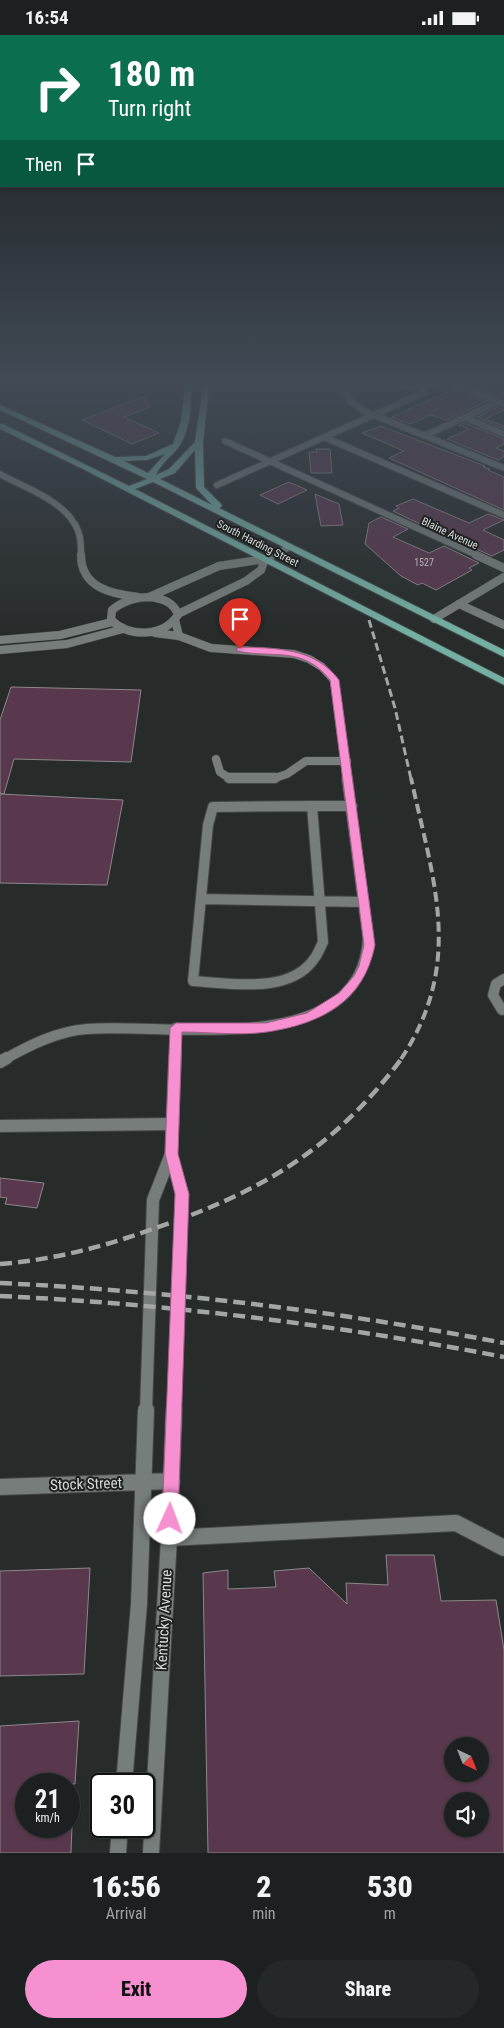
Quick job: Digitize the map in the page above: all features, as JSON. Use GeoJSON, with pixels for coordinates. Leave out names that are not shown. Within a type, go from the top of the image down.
{"type":"FeatureCollection","features":[{"type":"Feature","properties":{"kind":"main road","name":"South Harding Street"},"geometry":{"type":"LineString","coordinates":[[77,464],[504,682]]}},
{"type":"Feature","properties":{"kind":"main road","name":"South Harding Street"},"geometry":{"type":"LineString","coordinates":[[122,464],[504,654]]}},
{"type":"Feature","properties":{"kind":"main road"},"geometry":{"type":"LineString","coordinates":[[151,478],[159,464]]}},
{"type":"Feature","properties":{"kind":"main road"},"geometry":{"type":"LineString","coordinates":[[129,489],[151,478],[172,471],[179,464]]}},
{"type":"Feature","properties":{"kind":"main road"},"geometry":{"type":"LineString","coordinates":[[200,464],[201,492],[235,520]]}},
{"type":"Feature","properties":{"kind":"street"},"geometry":{"type":"LineString","coordinates":[[217,485],[264,464]]}},
{"type":"Feature","properties":{"kind":"street","name":"Blaine Avenue"},"geometry":{"type":"LineString","coordinates":[[276,464],[504,569]]}},
{"type":"Feature","properties":{"kind":"street"},"geometry":{"type":"LineString","coordinates":[[386,464],[504,515]]}},
{"type":"Feature","properties":{"kind":"street"},"geometry":{"type":"LineString","coordinates":[[491,464],[504,469]]}},
{"type":"Feature","properties":{"kind":"street"},"geometry":{"type":"LineString","coordinates":[[0,474],[56,505],[70,516],[80,534],[81,567],[93,583],[111,595],[148,597],[170,603],[177,617],[179,636]]}},
{"type":"Feature","properties":{"kind":"street"},"geometry":{"type":"LineString","coordinates":[[148,597],[219,566],[241,561],[265,559],[290,547]]}},
{"type":"Feature","properties":{"kind":"street"},"geometry":{"type":"LineString","coordinates":[[150,632],[166,627],[177,617],[251,577],[261,570],[265,559]]}},
{"type":"Feature","properties":{"kind":"street"},"geometry":{"type":"LineString","coordinates":[[434,619],[504,577]]}},
{"type":"Feature","properties":{"kind":"street"},"geometry":{"type":"LineString","coordinates":[[111,595],[113,608]]}},
{"type":"Feature","properties":{"kind":"street"},"geometry":{"type":"LineString","coordinates":[[122,629],[112,622],[110,614],[113,608],[123,601],[138,597]]}},
{"type":"Feature","properties":{"kind":"street"},"geometry":{"type":"LineString","coordinates":[[459,604],[504,625]]}},
{"type":"Feature","properties":{"kind":"street"},"geometry":{"type":"LineString","coordinates":[[0,640],[48,637],[112,622]]}},
{"type":"Feature","properties":{"kind":"street"},"geometry":{"type":"LineString","coordinates":[[0,650],[68,644],[122,629],[179,636],[197,645],[211,648],[286,651],[304,656],[321,665],[329,672],[336,683],[369,945],[365,966],[351,988],[323,1011],[296,1022],[266,1027],[75,1030],[32,1044],[0,1062]]}},
{"type":"Feature","properties":{"kind":"street"},"geometry":{"type":"LineString","coordinates":[[216,759],[220,772],[230,778],[275,777],[293,770],[306,761],[347,761]]}},
{"type":"Feature","properties":{"kind":"street"},"geometry":{"type":"LineString","coordinates":[[312,806],[323,942],[318,957],[308,968],[294,978],[272,984],[192,981],[208,825],[213,807],[312,806],[352,806]]}},
{"type":"Feature","properties":{"kind":"street"},"geometry":{"type":"LineString","coordinates":[[200,899],[364,902]]}},
{"type":"Feature","properties":{"kind":"street"},"geometry":{"type":"LineString","coordinates":[[502,1010],[493,995],[496,984],[504,979]]}},
{"type":"Feature","properties":{"kind":"street","name":"Kentucky Avenue"},"geometry":{"type":"LineString","coordinates":[[150,1853],[172,1481],[182,1194],[172,1154],[176,1028]]}},
{"type":"Feature","properties":{"kind":"street"},"geometry":{"type":"LineString","coordinates":[[0,1126],[173,1124]]}},
{"type":"Feature","properties":{"kind":"street"},"geometry":{"type":"LineString","coordinates":[[125,1773],[139,1604],[153,1200],[172,1154]]}},
{"type":"Feature","properties":{"kind":"street","name":"Stock Street"},"geometry":{"type":"LineString","coordinates":[[0,1487],[172,1481]]}},
{"type":"Feature","properties":{"kind":"street"},"geometry":{"type":"LineString","coordinates":[[169,1538],[456,1523],[504,1548]]}},
{"type":"Feature","properties":{"kind":"street"},"geometry":{"type":"LineString","coordinates":[[118,1853],[119,1838]]}},
{"type":"Feature","properties":{"kind":"building"},"geometry":{"type":"Polygon","coordinates":[[[310,464],[331,464],[332,473],[311,473],[310,464]]]}},
{"type":"Feature","properties":{"kind":"building"},"geometry":{"type":"Polygon","coordinates":[[[402,464],[479,464],[485,466],[483,467],[504,477],[504,510],[402,464]]]}},
{"type":"Feature","properties":{"kind":"building"},"geometry":{"type":"Polygon","coordinates":[[[289,482],[307,490],[278,504],[260,495],[289,482]]]}},
{"type":"Feature","properties":{"kind":"building"},"geometry":{"type":"Polygon","coordinates":[[[315,494],[339,504],[343,525],[321,526],[315,494]]]}},
{"type":"Feature","properties":{"kind":"building"},"geometry":{"type":"Polygon","coordinates":[[[413,499],[469,523],[488,514],[504,520],[483,530],[504,540],[504,550],[492,556],[456,540],[460,538],[424,521],[420,524],[393,511],[399,508],[396,506],[413,499]]]}},
{"type":"Feature","properties":{"kind":"building"},"geometry":{"type":"Polygon","coordinates":[[[381,517],[408,529],[393,537],[429,553],[444,546],[479,563],[469,568],[472,570],[436,590],[422,583],[418,585],[401,576],[365,544],[369,523],[381,517]]]}},
{"type":"Feature","properties":{"kind":"building"},"geometry":{"type":"Polygon","coordinates":[[[11,687],[141,690],[131,762],[14,759],[4,794],[0,793],[0,720],[11,687]]]}},
{"type":"Feature","properties":{"kind":"building"},"geometry":{"type":"Polygon","coordinates":[[[0,794],[123,800],[107,885],[0,883],[0,794]]]}},
{"type":"Feature","properties":{"kind":"building"},"geometry":{"type":"Polygon","coordinates":[[[0,1178],[44,1183],[37,1208],[5,1204],[7,1198],[0,1197],[0,1178]]]}},
{"type":"Feature","properties":{"kind":"building"},"geometry":{"type":"Polygon","coordinates":[[[386,1555],[434,1555],[441,1601],[496,1600],[504,1650],[504,1853],[208,1853],[203,1573],[228,1570],[228,1589],[276,1587],[274,1571],[309,1568],[347,1604],[346,1583],[388,1585],[386,1555]]]}},
{"type":"Feature","properties":{"kind":"building"},"geometry":{"type":"Polygon","coordinates":[[[90,1568],[84,1674],[0,1676],[0,1571],[90,1568]]]}},
{"type":"Feature","properties":{"kind":"building"},"geometry":{"type":"Polygon","coordinates":[[[79,1721],[76,1773],[15,1773],[15,1838],[72,1838],[71,1853],[0,1853],[0,1726],[79,1721]]]}},
{"type":"Feature","properties":{"kind":"railway"},"geometry":{"type":"LineString","coordinates":[[369,620],[395,708],[411,779]]}},
{"type":"Feature","properties":{"kind":"railway"},"geometry":{"type":"LineString","coordinates":[[401,1059],[421,1024],[433,989],[438,955],[438,921],[434,886],[411,778]]}},
{"type":"Feature","properties":{"kind":"railway"},"geometry":{"type":"LineString","coordinates":[[0,1264],[56,1256],[111,1243],[187,1217],[258,1185],[290,1166],[320,1144],[375,1091],[402,1058]]}},
{"type":"Feature","properties":{"kind":"railway"},"geometry":{"type":"LineString","coordinates":[[0,1283],[127,1291],[253,1304],[379,1321],[504,1343]]}},
{"type":"Feature","properties":{"kind":"railway"},"geometry":{"type":"LineString","coordinates":[[0,1296],[127,1304],[253,1317],[379,1335],[504,1357]]}},
{"type":"Feature","properties":{"kind":"route"},"geometry":{"type":"LineString","coordinates":[[170,1519],[182,1194],[172,1154],[176,1028],[266,1027],[278,1026],[311,1017],[343,997],[359,979],[365,966],[369,945],[336,683],[324,667],[304,656],[277,650],[240,649]]}}]}
